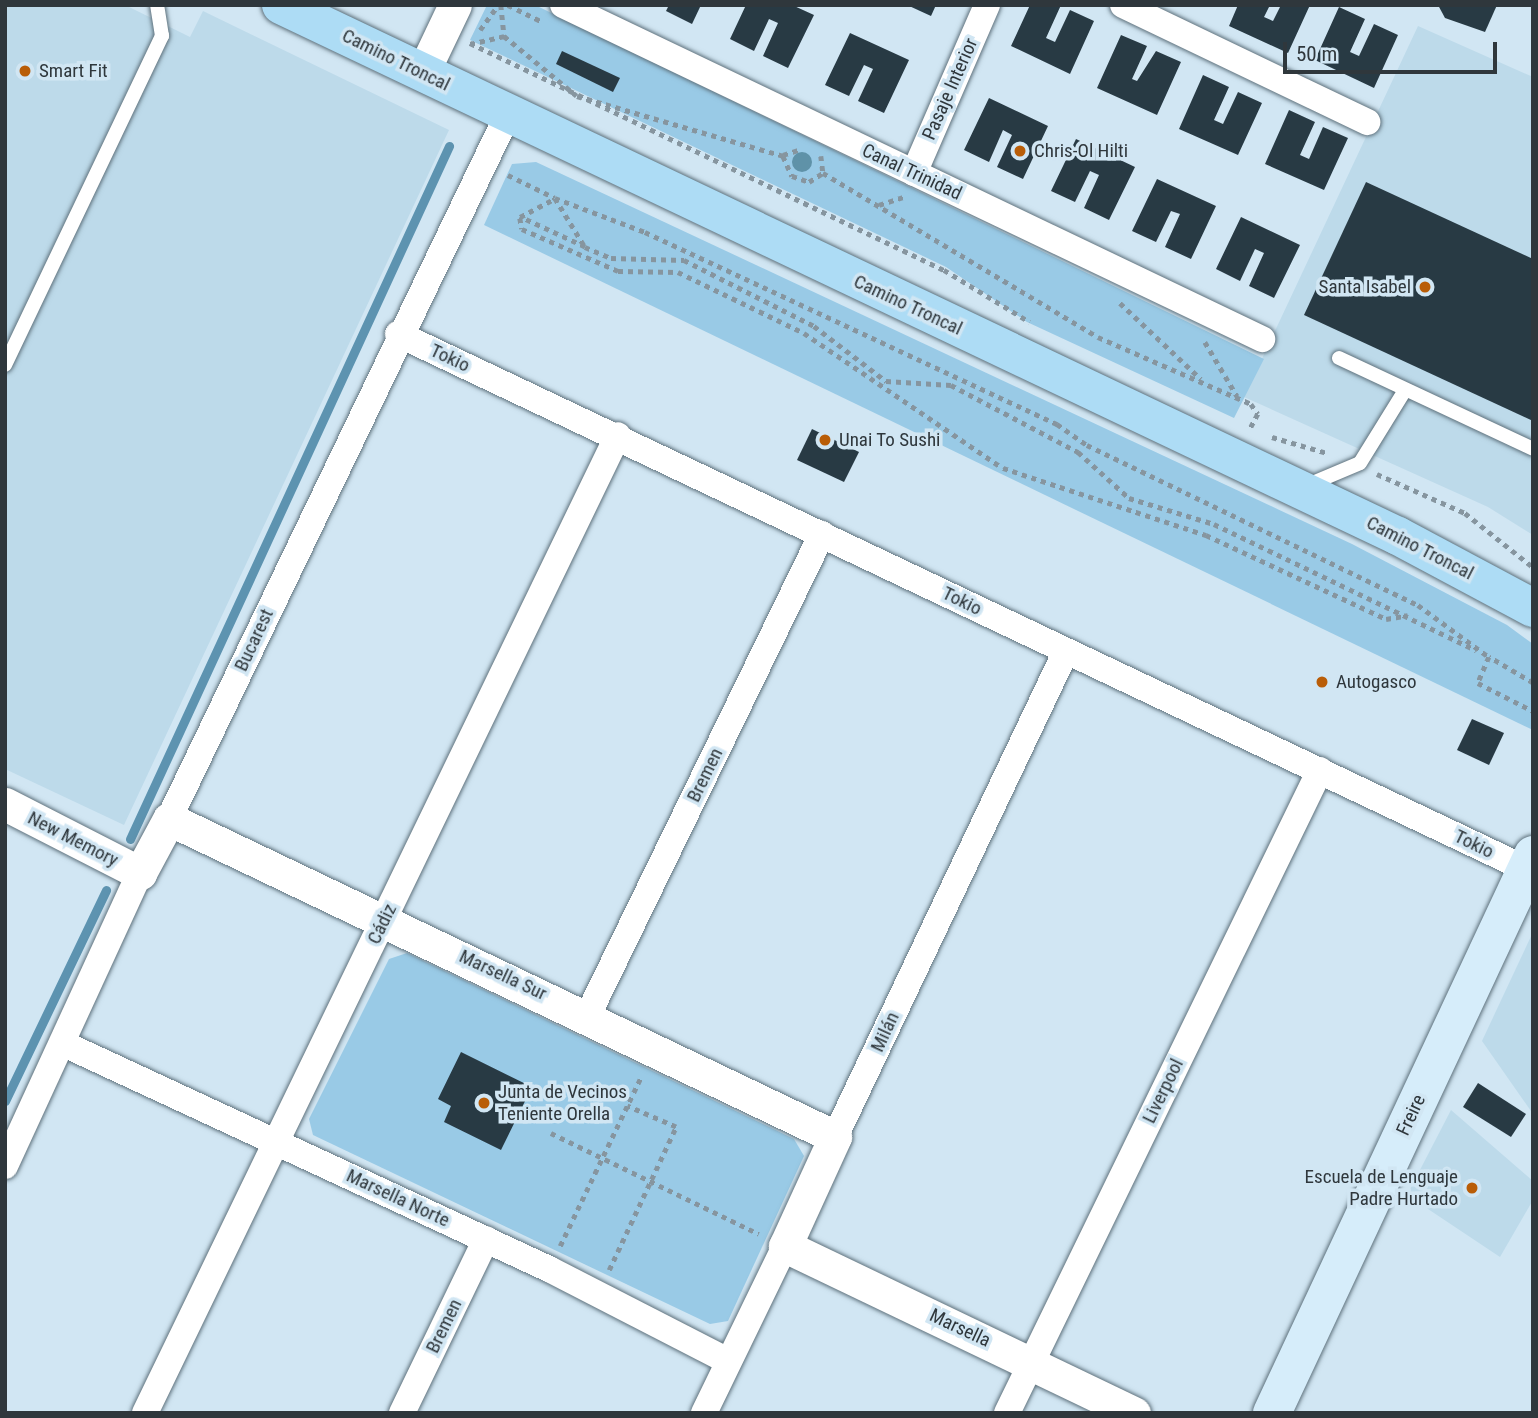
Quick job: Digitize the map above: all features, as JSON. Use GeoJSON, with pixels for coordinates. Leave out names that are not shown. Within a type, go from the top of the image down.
{"type":"FeatureCollection","features":[{"type":"Feature","properties":{"kind":"main road","name":"Camino Troncal"},"geometry":{"type":"LineString","coordinates":[[281,5],[423,72],[507,116],[1299,488],[1533,608]]}},
{"type":"Feature","properties":{"kind":"main road","name":"Freire"},"geometry":{"type":"LineString","coordinates":[[1272,1413],[1529,862]]}},
{"type":"Feature","properties":{"kind":"street"},"geometry":{"type":"LineString","coordinates":[[423,72],[455,40],[455,5]]}},
{"type":"Feature","properties":{"kind":"street","name":"Canal Trinidad"},"geometry":{"type":"LineString","coordinates":[[563,5],[1262,339]]}},
{"type":"Feature","properties":{"kind":"street","name":"Pasaje Interior"},"geometry":{"type":"LineString","coordinates":[[914,173],[987,5]]}},
{"type":"Feature","properties":{"kind":"street"},"geometry":{"type":"LineString","coordinates":[[1123,5],[1367,122]]}},
{"type":"Feature","properties":{"kind":"street","name":"Bucarest"},"geometry":{"type":"LineString","coordinates":[[5,1166],[64,1044],[140,873],[169,819],[398,334],[507,116]]}},
{"type":"Feature","properties":{"kind":"street","name":"Tokio"},"geometry":{"type":"LineString","coordinates":[[398,334],[618,435],[1320,770],[1529,862]]}},
{"type":"Feature","properties":{"kind":"street","name":"Cádiz"},"geometry":{"type":"LineString","coordinates":[[145,1413],[275,1139],[618,435]]}},
{"type":"Feature","properties":{"kind":"street","name":"Bremen"},"geometry":{"type":"LineString","coordinates":[[589,1015],[822,534]]}},
{"type":"Feature","properties":{"kind":"street","name":"Milán"},"geometry":{"type":"LineString","coordinates":[[704,1413],[1066,651]]}},
{"type":"Feature","properties":{"kind":"street","name":"Liverpool"},"geometry":{"type":"LineString","coordinates":[[1007,1413],[1320,770]]}},
{"type":"Feature","properties":{"kind":"street","name":"New Memory"},"geometry":{"type":"LineString","coordinates":[[5,804],[140,873]]}},
{"type":"Feature","properties":{"kind":"street","name":"Marsella Sur"},"geometry":{"type":"LineString","coordinates":[[169,819],[589,1015],[835,1137]]}},
{"type":"Feature","properties":{"kind":"street","name":"Marsella Norte"},"geometry":{"type":"LineString","coordinates":[[64,1044],[275,1139],[549,1269],[728,1361]]}},
{"type":"Feature","properties":{"kind":"street","name":"Bremen"},"geometry":{"type":"LineString","coordinates":[[402,1413],[486,1239]]}},
{"type":"Feature","properties":{"kind":"street","name":"Marsella"},"geometry":{"type":"LineString","coordinates":[[785,1247],[1031,1361],[1134,1413]]}},
{"type":"Feature","properties":{"kind":"lane"},"geometry":{"type":"LineString","coordinates":[[5,365],[162,36],[157,5]]}},
{"type":"Feature","properties":{"kind":"lane"},"geometry":{"type":"LineString","coordinates":[[1339,358],[1533,449]]}},
{"type":"Feature","properties":{"kind":"lane"},"geometry":{"type":"LineString","coordinates":[[1299,488],[1357,465],[1405,390]]}},
{"type":"Feature","properties":{"kind":"path"},"geometry":{"type":"LineString","coordinates":[[455,40],[499,5],[504,36],[577,96],[783,156],[792,176],[809,182],[823,173],[1098,337],[1251,404],[1258,414],[1250,429]]}},
{"type":"Feature","properties":{"kind":"path"},"geometry":{"type":"LineString","coordinates":[[455,40],[504,36]]}},
{"type":"Feature","properties":{"kind":"path"},"geometry":{"type":"LineString","coordinates":[[455,40],[944,270],[1042,328]]}},
{"type":"Feature","properties":{"kind":"path"},"geometry":{"type":"LineString","coordinates":[[820,154],[832,160]]}},
{"type":"Feature","properties":{"kind":"path"},"geometry":{"type":"LineString","coordinates":[[483,162],[555,198],[1057,424],[1087,446],[1418,605],[1489,657]]}},
{"type":"Feature","properties":{"kind":"path"},"geometry":{"type":"LineString","coordinates":[[892,191],[916,203]]}},
{"type":"Feature","properties":{"kind":"path"},"geometry":{"type":"LineString","coordinates":[[520,217],[555,198]]}},
{"type":"Feature","properties":{"kind":"path"},"geometry":{"type":"LineString","coordinates":[[555,198],[585,247]]}},
{"type":"Feature","properties":{"kind":"path"},"geometry":{"type":"LineString","coordinates":[[520,217],[611,258],[684,260],[814,326],[886,381],[951,385],[1078,452],[1129,498],[1214,524],[1408,615],[1533,683]]}},
{"type":"Feature","properties":{"kind":"path"},"geometry":{"type":"LineString","coordinates":[[520,217],[522,229],[618,271],[678,272],[793,327],[1003,468],[1206,536],[1386,620],[1408,615]]}},
{"type":"Feature","properties":{"kind":"path"},"geometry":{"type":"LineString","coordinates":[[1117,300],[1204,382]]}},
{"type":"Feature","properties":{"kind":"path"},"geometry":{"type":"LineString","coordinates":[[1238,424],[1357,465],[1465,513],[1533,567]]}},
{"type":"Feature","properties":{"kind":"path"},"geometry":{"type":"LineString","coordinates":[[1489,657],[1478,683],[1533,710]]}},
{"type":"Feature","properties":{"kind":"path"},"geometry":{"type":"LineString","coordinates":[[549,1269],[654,1048]]}},
{"type":"Feature","properties":{"kind":"path"},"geometry":{"type":"LineString","coordinates":[[599,1293],[676,1126],[627,1106]]}},
{"type":"Feature","properties":{"kind":"path"},"geometry":{"type":"LineString","coordinates":[[551,1133],[785,1247]]}},
{"type":"Feature","properties":{"kind":"shaded area"},"geometry":{"type":"Polygon","coordinates":[[[5,5],[125,5],[190,37],[203,11],[449,130],[124,825],[5,769],[5,5]]]}},
{"type":"Feature","properties":{"kind":"shaded area"},"geometry":{"type":"Polygon","coordinates":[[[487,5],[535,5],[1264,359],[1234,418],[1027,322],[946,267],[470,40],[487,5]]]}},
{"type":"Feature","properties":{"kind":"shaded area"},"geometry":{"type":"Polygon","coordinates":[[[1418,26],[1533,77],[1533,535],[1488,507],[1244,397],[1418,26]]]}},
{"type":"Feature","properties":{"kind":"shaded area"},"geometry":{"type":"Polygon","coordinates":[[[536,162],[1352,544],[1507,625],[1533,644],[1533,730],[484,225],[512,164],[536,162]]]}},
{"type":"Feature","properties":{"kind":"shaded area"},"geometry":{"type":"Polygon","coordinates":[[[1533,932],[1533,1114],[1482,1041],[1533,932]]]}},
{"type":"Feature","properties":{"kind":"shaded area"},"geometry":{"type":"Polygon","coordinates":[[[407,953],[794,1139],[804,1156],[728,1321],[710,1324],[313,1135],[309,1119],[389,959],[407,953]]]}},
{"type":"Feature","properties":{"kind":"shaded area","name":"Escuela de Lenguaje Padre Hurtado"},"geometry":{"type":"Polygon","coordinates":[[[1451,1110],[1533,1181],[1533,1200],[1500,1257],[1407,1195],[1451,1110]]]}},
{"type":"Feature","properties":{"kind":"building"},"geometry":{"type":"Polygon","coordinates":[[[669,5],[701,5],[692,24],[666,11],[669,5]]]}},
{"type":"Feature","properties":{"kind":"building"},"geometry":{"type":"Polygon","coordinates":[[[746,5],[792,5],[814,15],[788,68],[763,56],[778,23],[769,19],[754,51],[730,39],[746,5]]]}},
{"type":"Feature","properties":{"kind":"building"},"geometry":{"type":"Polygon","coordinates":[[[907,5],[936,5],[931,16],[907,5]]]}},
{"type":"Feature","properties":{"kind":"building"},"geometry":{"type":"Polygon","coordinates":[[[1030,5],[1061,5],[1046,38],[1055,42],[1070,10],[1094,21],[1070,74],[1011,46],[1030,5]]]}},
{"type":"Feature","properties":{"kind":"building"},"geometry":{"type":"Polygon","coordinates":[[[1238,5],[1270,5],[1264,17],[1273,21],[1281,5],[1310,5],[1288,53],[1229,26],[1238,5]]]}},
{"type":"Feature","properties":{"kind":"building"},"geometry":{"type":"Polygon","coordinates":[[[1438,5],[1497,5],[1485,32],[1445,18],[1438,5]]]}},
{"type":"Feature","properties":{"kind":"building"},"geometry":{"type":"Polygon","coordinates":[[[1339,7],[1365,19],[1350,52],[1359,56],[1374,24],[1398,35],[1374,88],[1315,60],[1339,7]]]}},
{"type":"Feature","properties":{"kind":"building"},"geometry":{"type":"Polygon","coordinates":[[[850,33],[909,60],[884,113],[858,101],[873,69],[864,65],[849,96],[825,85],[850,33]]]}},
{"type":"Feature","properties":{"kind":"building"},"geometry":{"type":"Polygon","coordinates":[[[1121,35],[1147,46],[1132,79],[1137,81],[1156,51],[1181,62],[1157,115],[1097,88],[1121,35]]]}},
{"type":"Feature","properties":{"kind":"building"},"geometry":{"type":"Polygon","coordinates":[[[562,51],[620,78],[613,92],[556,64],[562,51]]]}},
{"type":"Feature","properties":{"kind":"building"},"geometry":{"type":"Polygon","coordinates":[[[1203,75],[1229,87],[1214,120],[1223,124],[1238,92],[1262,103],[1238,155],[1179,129],[1203,75]]]}},
{"type":"Feature","properties":{"kind":"building"},"geometry":{"type":"Polygon","coordinates":[[[989,98],[1048,126],[1023,179],[997,167],[1012,135],[1003,130],[989,162],[964,150],[989,98]]]}},
{"type":"Feature","properties":{"kind":"building"},"geometry":{"type":"Polygon","coordinates":[[[1289,110],[1315,122],[1300,155],[1309,159],[1323,127],[1348,138],[1324,190],[1265,164],[1289,110]]]}},
{"type":"Feature","properties":{"kind":"building"},"geometry":{"type":"Polygon","coordinates":[[[1076,139],[1135,167],[1109,220],[1084,208],[1099,175],[1090,171],[1075,202],[1051,191],[1076,139]]]}},
{"type":"Feature","properties":{"kind":"building"},"geometry":{"type":"Polygon","coordinates":[[[1157,179],[1216,206],[1191,259],[1165,247],[1180,214],[1171,211],[1156,242],[1132,231],[1157,179]]]}},
{"type":"Feature","properties":{"kind":"building","name":"Santa Isabel"},"geometry":{"type":"Polygon","coordinates":[[[1366,182],[1533,259],[1533,421],[1304,315],[1366,182]]]}},
{"type":"Feature","properties":{"kind":"building"},"geometry":{"type":"Polygon","coordinates":[[[1241,217],[1300,245],[1274,298],[1249,286],[1264,253],[1255,249],[1240,281],[1216,269],[1241,217]]]}},
{"type":"Feature","properties":{"kind":"building"},"geometry":{"type":"Polygon","coordinates":[[[812,429],[859,452],[844,482],[797,460],[812,429]]]}},
{"type":"Feature","properties":{"kind":"building"},"geometry":{"type":"Polygon","coordinates":[[[1472,719],[1504,733],[1489,765],[1457,750],[1472,719]]]}},
{"type":"Feature","properties":{"kind":"building","name":"Junta de Vecinos Teniente Orella"},"geometry":{"type":"Polygon","coordinates":[[[461,1052],[532,1087],[501,1150],[444,1122],[451,1106],[438,1099],[461,1052]]]}},
{"type":"Feature","properties":{"kind":"building"},"geometry":{"type":"Polygon","coordinates":[[[1478,1083],[1526,1114],[1511,1137],[1463,1107],[1478,1083]]]}},
{"type":"Feature","properties":{"kind":"waterway"},"geometry":{"type":"LineString","coordinates":[[130,839],[449,146]]}},
{"type":"Feature","properties":{"kind":"waterway"},"geometry":{"type":"LineString","coordinates":[[5,1101],[106,890]]}},
{"type":"Feature","properties":{"kind":"place","name":"Smart Fit"},"geometry":{"type":"Point","coordinates":[25,71]}},
{"type":"Feature","properties":{"kind":"place","name":"Chris-Ol Hilti"},"geometry":{"type":"Point","coordinates":[1020,151]}},
{"type":"Feature","properties":{"kind":"place","name":"Santa Isabel"},"geometry":{"type":"Point","coordinates":[1425,287]}},
{"type":"Feature","properties":{"kind":"place","name":"Unai To Sushi"},"geometry":{"type":"Point","coordinates":[825,440]}},
{"type":"Feature","properties":{"kind":"place","name":"Autogasco"},"geometry":{"type":"Point","coordinates":[1322,682]}},
{"type":"Feature","properties":{"kind":"place","name":"Junta de Vecinos Teniente Orella"},"geometry":{"type":"Point","coordinates":[484,1103]}},
{"type":"Feature","properties":{"kind":"place","name":"Escuela de Lenguaje Padre Hurtado"},"geometry":{"type":"Point","coordinates":[1472,1188]}}]}
